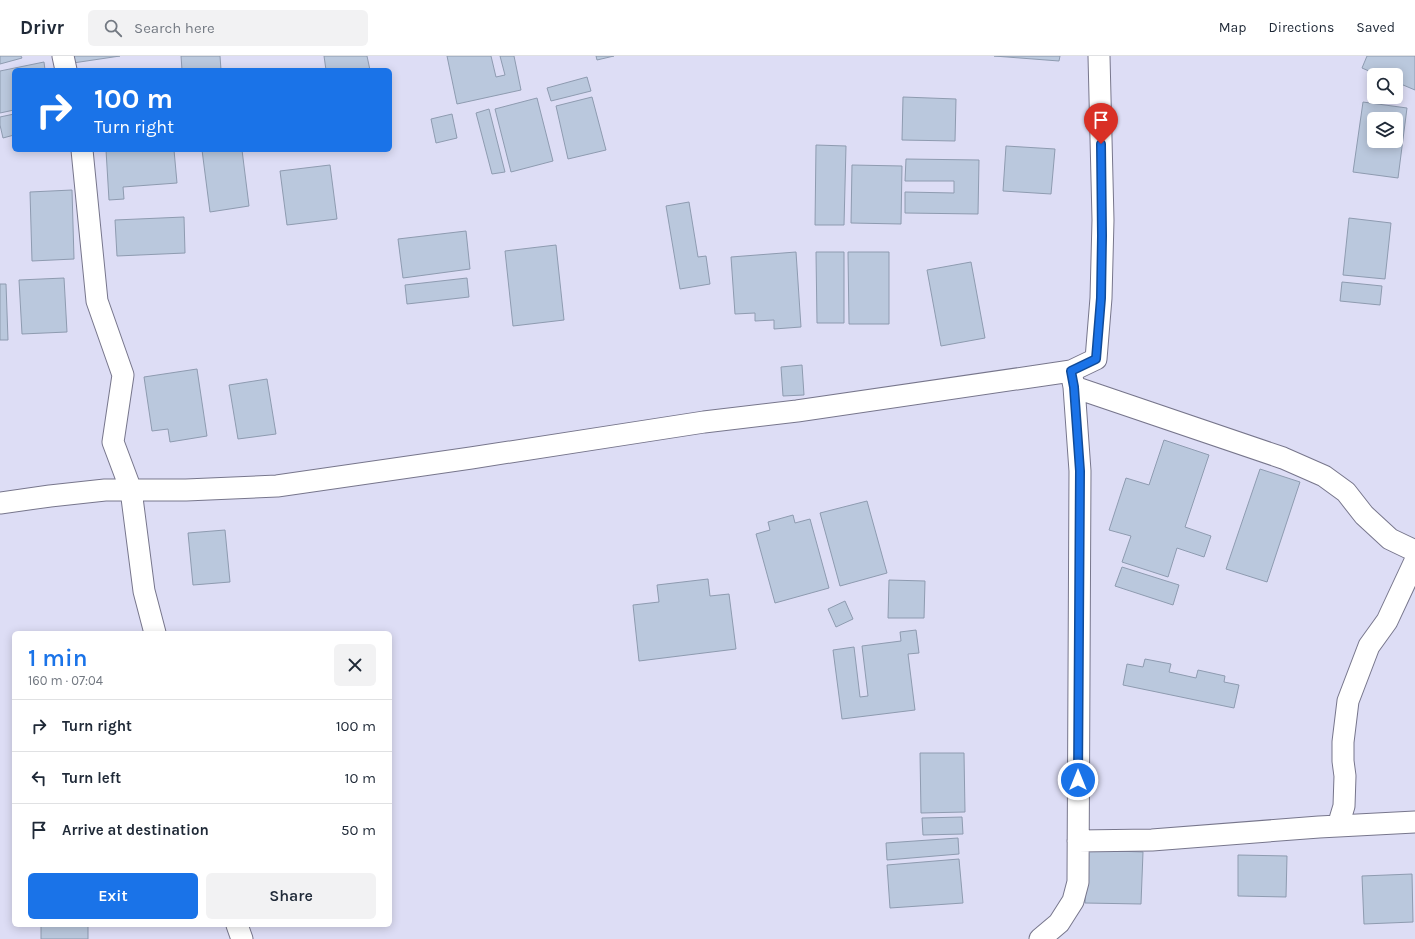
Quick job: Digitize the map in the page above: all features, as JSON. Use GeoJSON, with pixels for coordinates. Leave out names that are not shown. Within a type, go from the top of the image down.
{"type":"FeatureCollection","features":[{"type":"Feature","properties":{"kind":"street"},"geometry":{"type":"LineString","coordinates":[[63,56],[66,68]]}},
{"type":"Feature","properties":{"kind":"street"},"geometry":{"type":"LineString","coordinates":[[1073,379],[1096,359],[1101,298],[1103,220],[1099,56]]}},
{"type":"Feature","properties":{"kind":"street"},"geometry":{"type":"LineString","coordinates":[[82,152],[97,301],[123,375],[113,442],[131,490],[144,591],[154,631]]}},
{"type":"Feature","properties":{"kind":"street"},"geometry":{"type":"LineString","coordinates":[[1040,939],[1059,923],[1073,901],[1078,882],[1080,471],[1073,379]]}},
{"type":"Feature","properties":{"kind":"street"},"geometry":{"type":"LineString","coordinates":[[0,503],[105,490],[186,490],[277,486],[427,465],[704,422],[1073,379],[1283,458],[1324,476],[1346,492],[1364,515],[1390,539],[1415,551]]}},
{"type":"Feature","properties":{"kind":"street"},"geometry":{"type":"LineString","coordinates":[[1338,826],[1344,806],[1345,776],[1343,742],[1348,701],[1369,646],[1387,621],[1415,561]]}},
{"type":"Feature","properties":{"kind":"street"},"geometry":{"type":"LineString","coordinates":[[1078,841],[1152,840],[1338,826],[1415,822]]}},
{"type":"Feature","properties":{"kind":"street"},"geometry":{"type":"LineString","coordinates":[[238,927],[242,939]]}},
{"type":"Feature","properties":{"kind":"building"},"geometry":{"type":"Polygon","coordinates":[[[0,56],[21,56],[22,58],[0,64],[0,56]]]}},
{"type":"Feature","properties":{"kind":"building"},"geometry":{"type":"Polygon","coordinates":[[[72,56],[120,56],[73,63],[72,56]]]}},
{"type":"Feature","properties":{"kind":"building"},"geometry":{"type":"Polygon","coordinates":[[[181,56],[220,56],[221,68],[182,68],[181,56]]]}},
{"type":"Feature","properties":{"kind":"building"},"geometry":{"type":"Polygon","coordinates":[[[324,56],[367,56],[370,68],[326,68],[324,56]]]}},
{"type":"Feature","properties":{"kind":"building"},"geometry":{"type":"Polygon","coordinates":[[[447,56],[491,56],[496,77],[505,75],[500,56],[514,56],[521,90],[457,104],[447,56]]]}},
{"type":"Feature","properties":{"kind":"building"},"geometry":{"type":"Polygon","coordinates":[[[596,56],[614,56],[597,60],[596,56]]]}},
{"type":"Feature","properties":{"kind":"building"},"geometry":{"type":"Polygon","coordinates":[[[994,56],[1060,56],[1059,61],[994,56]]]}},
{"type":"Feature","properties":{"kind":"building"},"geometry":{"type":"Polygon","coordinates":[[[1367,56],[1415,56],[1415,90],[1403,85],[1403,68],[1367,68],[1367,70],[1362,68],[1367,56]]]}},
{"type":"Feature","properties":{"kind":"building"},"geometry":{"type":"Polygon","coordinates":[[[44,62],[45,68],[15,68],[44,62]]]}},
{"type":"Feature","properties":{"kind":"building"},"geometry":{"type":"Polygon","coordinates":[[[12,69],[12,110],[0,113],[0,71],[12,69]]]}},
{"type":"Feature","properties":{"kind":"building"},"geometry":{"type":"Polygon","coordinates":[[[587,77],[591,91],[551,101],[547,88],[587,77]]]}},
{"type":"Feature","properties":{"kind":"building"},"geometry":{"type":"Polygon","coordinates":[[[592,97],[606,150],[568,159],[556,106],[592,97]]]}},
{"type":"Feature","properties":{"kind":"building"},"geometry":{"type":"Polygon","coordinates":[[[903,97],[956,99],[955,141],[902,140],[903,97]]]}},
{"type":"Feature","properties":{"kind":"building"},"geometry":{"type":"Polygon","coordinates":[[[537,98],[553,161],[511,172],[495,109],[537,98]]]}},
{"type":"Feature","properties":{"kind":"building"},"geometry":{"type":"Polygon","coordinates":[[[1363,102],[1367,103],[1367,104],[1407,108],[1403,139],[1403,112],[1367,112],[1367,148],[1402,148],[1398,178],[1353,172],[1363,102]]]}},
{"type":"Feature","properties":{"kind":"building"},"geometry":{"type":"Polygon","coordinates":[[[489,109],[505,172],[492,174],[476,113],[489,109]]]}},
{"type":"Feature","properties":{"kind":"building"},"geometry":{"type":"Polygon","coordinates":[[[12,114],[12,136],[3,138],[0,117],[12,114]]]}},
{"type":"Feature","properties":{"kind":"building"},"geometry":{"type":"Polygon","coordinates":[[[452,114],[457,138],[436,143],[431,119],[452,114]]]}},
{"type":"Feature","properties":{"kind":"building"},"geometry":{"type":"Polygon","coordinates":[[[816,145],[846,146],[844,225],[815,225],[816,145]]]}},
{"type":"Feature","properties":{"kind":"building"},"geometry":{"type":"Polygon","coordinates":[[[1006,146],[1055,149],[1051,194],[1003,191],[1006,146]]]}},
{"type":"Feature","properties":{"kind":"building"},"geometry":{"type":"Polygon","coordinates":[[[106,152],[174,152],[177,183],[123,187],[124,199],[109,200],[106,152]]]}},
{"type":"Feature","properties":{"kind":"building"},"geometry":{"type":"Polygon","coordinates":[[[202,152],[242,152],[249,206],[210,212],[202,152]]]}},
{"type":"Feature","properties":{"kind":"building"},"geometry":{"type":"Polygon","coordinates":[[[906,159],[979,160],[978,214],[905,213],[905,192],[954,193],[954,181],[905,181],[906,159]]]}},
{"type":"Feature","properties":{"kind":"building"},"geometry":{"type":"Polygon","coordinates":[[[330,165],[337,219],[287,225],[280,171],[330,165]]]}},
{"type":"Feature","properties":{"kind":"building"},"geometry":{"type":"Polygon","coordinates":[[[852,165],[902,166],[901,224],[851,223],[852,165]]]}},
{"type":"Feature","properties":{"kind":"building"},"geometry":{"type":"Polygon","coordinates":[[[72,190],[74,259],[32,261],[30,192],[72,190]]]}},
{"type":"Feature","properties":{"kind":"building"},"geometry":{"type":"Polygon","coordinates":[[[689,202],[698,257],[706,256],[710,284],[680,289],[666,206],[689,202]]]}},
{"type":"Feature","properties":{"kind":"building"},"geometry":{"type":"Polygon","coordinates":[[[184,217],[185,253],[117,256],[115,220],[184,217]]]}},
{"type":"Feature","properties":{"kind":"building"},"geometry":{"type":"Polygon","coordinates":[[[1349,218],[1391,223],[1385,279],[1343,275],[1349,218]]]}},
{"type":"Feature","properties":{"kind":"building"},"geometry":{"type":"Polygon","coordinates":[[[466,231],[470,269],[403,278],[398,239],[466,231]]]}},
{"type":"Feature","properties":{"kind":"building"},"geometry":{"type":"Polygon","coordinates":[[[556,245],[564,320],[513,326],[505,251],[556,245]]]}},
{"type":"Feature","properties":{"kind":"building"},"geometry":{"type":"Polygon","coordinates":[[[796,252],[801,327],[774,329],[774,320],[755,321],[755,313],[735,314],[731,257],[796,252]]]}},
{"type":"Feature","properties":{"kind":"building"},"geometry":{"type":"Polygon","coordinates":[[[816,252],[844,252],[844,323],[817,323],[816,252]]]}},
{"type":"Feature","properties":{"kind":"building"},"geometry":{"type":"Polygon","coordinates":[[[848,252],[889,252],[889,324],[849,324],[848,252]]]}},
{"type":"Feature","properties":{"kind":"building"},"geometry":{"type":"Polygon","coordinates":[[[971,262],[985,338],[941,346],[927,270],[971,262]]]}},
{"type":"Feature","properties":{"kind":"building"},"geometry":{"type":"Polygon","coordinates":[[[64,278],[67,332],[22,334],[19,280],[64,278]]]}},
{"type":"Feature","properties":{"kind":"building"},"geometry":{"type":"Polygon","coordinates":[[[467,278],[469,297],[407,304],[405,285],[467,278]]]}},
{"type":"Feature","properties":{"kind":"building"},"geometry":{"type":"Polygon","coordinates":[[[1342,282],[1382,286],[1380,305],[1340,301],[1342,282]]]}},
{"type":"Feature","properties":{"kind":"building"},"geometry":{"type":"Polygon","coordinates":[[[0,284],[6,284],[8,340],[0,340],[0,284]]]}},
{"type":"Feature","properties":{"kind":"building"},"geometry":{"type":"Polygon","coordinates":[[[802,365],[804,395],[783,396],[781,367],[802,365]]]}},
{"type":"Feature","properties":{"kind":"building"},"geometry":{"type":"Polygon","coordinates":[[[197,369],[207,436],[170,442],[168,429],[152,431],[144,377],[197,369]]]}},
{"type":"Feature","properties":{"kind":"building"},"geometry":{"type":"Polygon","coordinates":[[[267,379],[276,434],[238,439],[229,385],[267,379]]]}},
{"type":"Feature","properties":{"kind":"building"},"geometry":{"type":"Polygon","coordinates":[[[1164,440],[1209,455],[1185,527],[1211,536],[1204,557],[1177,548],[1168,577],[1122,562],[1131,536],[1109,530],[1126,478],[1149,485],[1164,440]]]}},
{"type":"Feature","properties":{"kind":"building"},"geometry":{"type":"Polygon","coordinates":[[[1260,469],[1300,482],[1267,582],[1226,569],[1260,469]]]}},
{"type":"Feature","properties":{"kind":"building"},"geometry":{"type":"Polygon","coordinates":[[[867,501],[887,573],[840,586],[820,513],[867,501]]]}},
{"type":"Feature","properties":{"kind":"building"},"geometry":{"type":"Polygon","coordinates":[[[793,515],[795,523],[810,519],[829,588],[775,603],[756,534],[770,530],[768,522],[793,515]]]}},
{"type":"Feature","properties":{"kind":"building"},"geometry":{"type":"Polygon","coordinates":[[[225,530],[230,582],[193,585],[188,533],[225,530]]]}},
{"type":"Feature","properties":{"kind":"building"},"geometry":{"type":"Polygon","coordinates":[[[1122,567],[1179,585],[1173,605],[1115,586],[1122,567]]]}},
{"type":"Feature","properties":{"kind":"building"},"geometry":{"type":"Polygon","coordinates":[[[708,579],[710,596],[729,594],[736,649],[639,661],[633,605],[659,602],[657,585],[708,579]]]}},
{"type":"Feature","properties":{"kind":"building"},"geometry":{"type":"Polygon","coordinates":[[[889,580],[925,581],[924,618],[888,618],[889,580]]]}},
{"type":"Feature","properties":{"kind":"building"},"geometry":{"type":"Polygon","coordinates":[[[845,601],[853,619],[836,627],[828,609],[845,601]]]}},
{"type":"Feature","properties":{"kind":"building"},"geometry":{"type":"Polygon","coordinates":[[[916,630],[919,653],[908,654],[915,710],[842,719],[833,650],[854,647],[860,697],[868,696],[862,646],[901,641],[900,632],[916,630]]]}},
{"type":"Feature","properties":{"kind":"building"},"geometry":{"type":"Polygon","coordinates":[[[1145,659],[1171,664],[1169,672],[1196,678],[1198,670],[1225,676],[1224,682],[1239,685],[1234,708],[1123,685],[1127,664],[1143,667],[1145,659]]]}},
{"type":"Feature","properties":{"kind":"building"},"geometry":{"type":"Polygon","coordinates":[[[920,753],[964,753],[965,812],[921,813],[920,753]]]}},
{"type":"Feature","properties":{"kind":"building"},"geometry":{"type":"Polygon","coordinates":[[[962,817],[963,834],[923,835],[922,818],[962,817]]]}},
{"type":"Feature","properties":{"kind":"building"},"geometry":{"type":"Polygon","coordinates":[[[958,838],[959,854],[887,860],[886,843],[958,838]]]}},
{"type":"Feature","properties":{"kind":"building"},"geometry":{"type":"Polygon","coordinates":[[[1087,850],[1143,852],[1141,904],[1085,903],[1087,850]]]}},
{"type":"Feature","properties":{"kind":"building"},"geometry":{"type":"Polygon","coordinates":[[[1238,855],[1287,856],[1286,897],[1238,896],[1238,855]]]}},
{"type":"Feature","properties":{"kind":"building"},"geometry":{"type":"Polygon","coordinates":[[[959,859],[963,903],[890,908],[887,865],[959,859]]]}},
{"type":"Feature","properties":{"kind":"building"},"geometry":{"type":"Polygon","coordinates":[[[1412,874],[1413,922],[1364,924],[1362,876],[1412,874]]]}},
{"type":"Feature","properties":{"kind":"building"},"geometry":{"type":"Polygon","coordinates":[[[41,927],[88,927],[88,939],[41,939],[41,927]]]}},
{"type":"Feature","properties":{"kind":"route"},"geometry":{"type":"LineString","coordinates":[[1078,780],[1080,471],[1074,387],[1071,371],[1096,359],[1101,298],[1103,220],[1101,144]]}}]}
